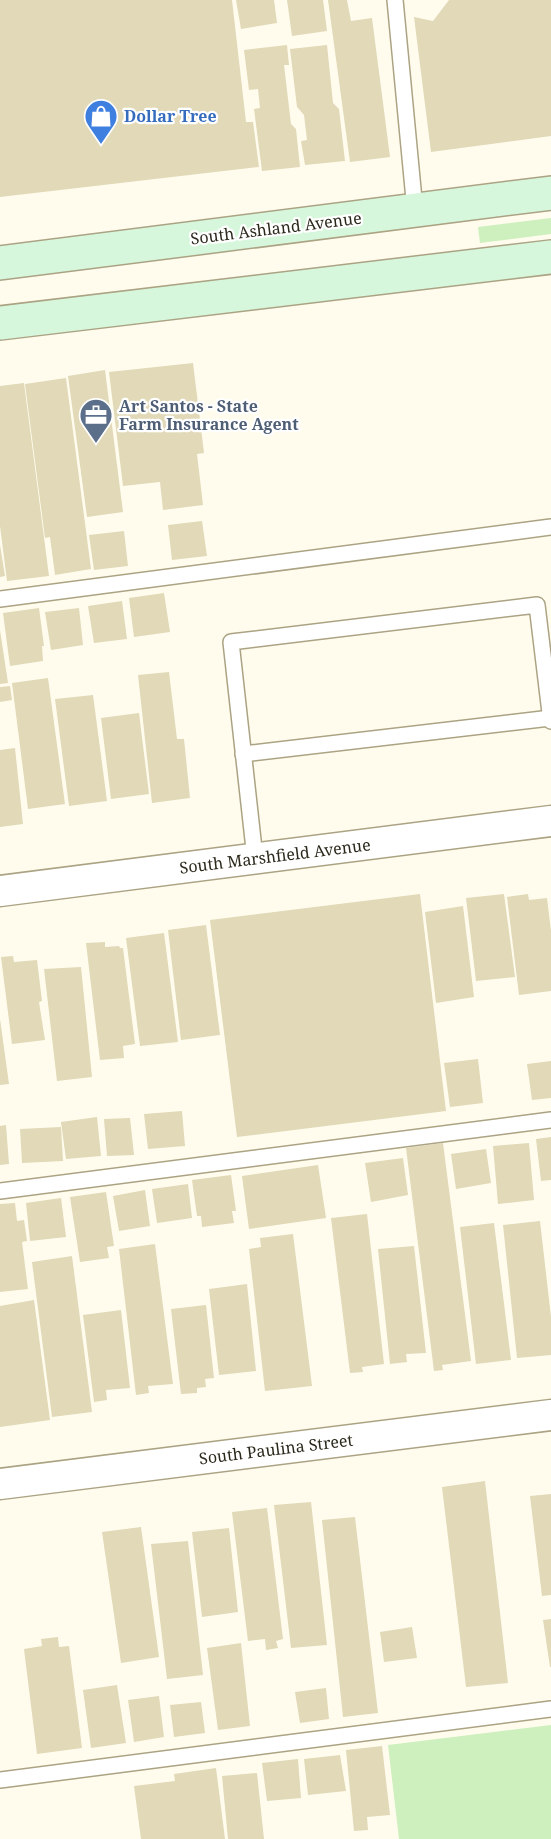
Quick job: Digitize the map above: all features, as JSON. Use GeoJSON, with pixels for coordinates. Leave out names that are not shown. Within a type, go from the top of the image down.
{"type":"FeatureCollection","features":[{"type":"Feature","properties":{"kind":"main road","name":"South Ashland Avenue"},"geometry":{"type":"LineString","coordinates":[[0,263],[551,193]]}},
{"type":"Feature","properties":{"kind":"main road"},"geometry":{"type":"LineString","coordinates":[[0,323],[551,257]]}},
{"type":"Feature","properties":{"kind":"street","name":"South Marshfield Avenue"},"geometry":{"type":"LineString","coordinates":[[0,891],[551,821]]}},
{"type":"Feature","properties":{"kind":"street","name":"South Paulina Street"},"geometry":{"type":"LineString","coordinates":[[0,1484],[551,1415]]}},
{"type":"Feature","properties":{"kind":"lane"},"geometry":{"type":"LineString","coordinates":[[395,0],[415,210]]}},
{"type":"Feature","properties":{"kind":"lane"},"geometry":{"type":"LineString","coordinates":[[0,599],[551,527]]}},
{"type":"Feature","properties":{"kind":"lane"},"geometry":{"type":"LineString","coordinates":[[243,754],[551,719],[537,605],[231,642],[243,754],[255,858]]}},
{"type":"Feature","properties":{"kind":"lane"},"geometry":{"type":"LineString","coordinates":[[0,1191],[551,1120]]}},
{"type":"Feature","properties":{"kind":"lane"},"geometry":{"type":"LineString","coordinates":[[0,1780],[551,1709]]}},
{"type":"Feature","properties":{"kind":"green space"},"geometry":{"type":"Polygon","coordinates":[[[551,218],[551,234],[480,243],[478,227],[551,218]]]}},
{"type":"Feature","properties":{"kind":"green space"},"geometry":{"type":"Polygon","coordinates":[[[551,1725],[551,1839],[399,1839],[388,1745],[551,1725]]]}},
{"type":"Feature","properties":{"kind":"building"},"geometry":{"type":"Polygon","coordinates":[[[0,0],[232,0],[246,122],[253,122],[259,167],[0,197],[0,0]]]}},
{"type":"Feature","properties":{"kind":"building"},"geometry":{"type":"Polygon","coordinates":[[[236,0],[274,0],[277,23],[241,29],[236,0]]]}},
{"type":"Feature","properties":{"kind":"building"},"geometry":{"type":"Polygon","coordinates":[[[287,0],[323,0],[327,31],[292,36],[287,0]]]}},
{"type":"Feature","properties":{"kind":"building"},"geometry":{"type":"Polygon","coordinates":[[[328,0],[347,0],[351,21],[372,18],[390,157],[350,162],[328,0]]]}},
{"type":"Feature","properties":{"kind":"building"},"geometry":{"type":"Polygon","coordinates":[[[449,0],[551,0],[551,136],[431,152],[414,17],[433,21],[449,0]]]}},
{"type":"Feature","properties":{"kind":"building"},"geometry":{"type":"Polygon","coordinates":[[[287,45],[289,65],[284,65],[291,124],[296,129],[300,167],[262,171],[254,109],[260,108],[258,89],[249,90],[244,50],[287,45]]]}},
{"type":"Feature","properties":{"kind":"building"},"geometry":{"type":"Polygon","coordinates":[[[327,45],[333,103],[339,109],[345,161],[305,165],[301,141],[307,140],[304,115],[297,107],[290,49],[327,45]]]}},
{"type":"Feature","properties":{"kind":"building"},"geometry":{"type":"Polygon","coordinates":[[[193,363],[204,453],[197,454],[203,505],[163,510],[160,482],[123,486],[109,372],[193,363]]]}},
{"type":"Feature","properties":{"kind":"building","name":"Art Santos - State Farm Insurance Agent"},"geometry":{"type":"Polygon","coordinates":[[[105,370],[123,512],[87,517],[68,376],[105,370]]]}},
{"type":"Feature","properties":{"kind":"building"},"geometry":{"type":"Polygon","coordinates":[[[66,378],[91,569],[55,575],[50,537],[45,538],[25,384],[66,378]]]}},
{"type":"Feature","properties":{"kind":"building"},"geometry":{"type":"Polygon","coordinates":[[[24,383],[49,576],[7,581],[0,526],[0,386],[24,383]]]}},
{"type":"Feature","properties":{"kind":"building"},"geometry":{"type":"Polygon","coordinates":[[[202,521],[207,556],[172,560],[168,525],[202,521]]]}},
{"type":"Feature","properties":{"kind":"building"},"geometry":{"type":"Polygon","coordinates":[[[124,531],[128,566],[94,570],[89,535],[124,531]]]}},
{"type":"Feature","properties":{"kind":"building"},"geometry":{"type":"Polygon","coordinates":[[[0,545],[5,576],[0,577],[0,545]]]}},
{"type":"Feature","properties":{"kind":"building"},"geometry":{"type":"Polygon","coordinates":[[[164,593],[170,632],[134,637],[129,598],[164,593]]]}},
{"type":"Feature","properties":{"kind":"building"},"geometry":{"type":"Polygon","coordinates":[[[122,601],[127,639],[94,643],[88,606],[122,601]]]}},
{"type":"Feature","properties":{"kind":"building"},"geometry":{"type":"Polygon","coordinates":[[[39,608],[44,646],[42,646],[43,661],[10,666],[3,613],[39,608]]]}},
{"type":"Feature","properties":{"kind":"building"},"geometry":{"type":"Polygon","coordinates":[[[79,608],[83,645],[51,650],[45,612],[79,608]]]}},
{"type":"Feature","properties":{"kind":"building"},"geometry":{"type":"Polygon","coordinates":[[[0,630],[8,683],[0,684],[0,630]]]}},
{"type":"Feature","properties":{"kind":"building"},"geometry":{"type":"Polygon","coordinates":[[[169,672],[177,739],[184,739],[190,798],[152,803],[138,675],[169,672]]]}},
{"type":"Feature","properties":{"kind":"building"},"geometry":{"type":"Polygon","coordinates":[[[48,678],[65,804],[28,809],[12,683],[48,678]]]}},
{"type":"Feature","properties":{"kind":"building"},"geometry":{"type":"Polygon","coordinates":[[[10,686],[12,700],[0,702],[0,687],[10,686]]]}},
{"type":"Feature","properties":{"kind":"building"},"geometry":{"type":"Polygon","coordinates":[[[93,695],[107,801],[69,806],[55,699],[93,695]]]}},
{"type":"Feature","properties":{"kind":"building"},"geometry":{"type":"Polygon","coordinates":[[[139,713],[149,794],[111,799],[101,718],[139,713]]]}},
{"type":"Feature","properties":{"kind":"building"},"geometry":{"type":"Polygon","coordinates":[[[15,748],[23,824],[0,827],[0,750],[15,748]]]}},
{"type":"Feature","properties":{"kind":"building"},"geometry":{"type":"Polygon","coordinates":[[[420,894],[446,1111],[237,1137],[210,920],[420,894]]]}},
{"type":"Feature","properties":{"kind":"building"},"geometry":{"type":"Polygon","coordinates":[[[504,894],[515,977],[476,981],[466,898],[504,894]]]}},
{"type":"Feature","properties":{"kind":"building"},"geometry":{"type":"Polygon","coordinates":[[[528,894],[529,900],[547,898],[551,931],[551,991],[519,995],[507,897],[528,894]]]}},
{"type":"Feature","properties":{"kind":"building"},"geometry":{"type":"Polygon","coordinates":[[[463,906],[474,997],[436,1003],[425,912],[463,906]]]}},
{"type":"Feature","properties":{"kind":"building"},"geometry":{"type":"Polygon","coordinates":[[[206,925],[220,1035],[181,1040],[168,930],[206,925]]]}},
{"type":"Feature","properties":{"kind":"building"},"geometry":{"type":"Polygon","coordinates":[[[164,933],[178,1042],[140,1046],[126,938],[164,933]]]}},
{"type":"Feature","properties":{"kind":"building"},"geometry":{"type":"Polygon","coordinates":[[[105,942],[105,947],[123,948],[135,1044],[123,1046],[124,1058],[100,1060],[86,943],[105,942]]]}},
{"type":"Feature","properties":{"kind":"building"},"geometry":{"type":"Polygon","coordinates":[[[13,956],[14,962],[37,960],[42,1001],[39,1002],[45,1040],[12,1044],[1,957],[13,956]]]}},
{"type":"Feature","properties":{"kind":"building"},"geometry":{"type":"Polygon","coordinates":[[[81,967],[92,1077],[57,1081],[44,969],[81,967]]]}},
{"type":"Feature","properties":{"kind":"building"},"geometry":{"type":"Polygon","coordinates":[[[0,1019],[9,1084],[0,1085],[0,1019]]]}},
{"type":"Feature","properties":{"kind":"building"},"geometry":{"type":"Polygon","coordinates":[[[478,1059],[483,1103],[450,1107],[444,1063],[478,1059]]]}},
{"type":"Feature","properties":{"kind":"building"},"geometry":{"type":"Polygon","coordinates":[[[551,1061],[551,1098],[532,1100],[527,1064],[551,1061]]]}},
{"type":"Feature","properties":{"kind":"building"},"geometry":{"type":"Polygon","coordinates":[[[182,1111],[185,1146],[148,1149],[144,1114],[182,1111]]]}},
{"type":"Feature","properties":{"kind":"building"},"geometry":{"type":"Polygon","coordinates":[[[97,1117],[101,1156],[66,1159],[61,1122],[97,1117]]]}},
{"type":"Feature","properties":{"kind":"building"},"geometry":{"type":"Polygon","coordinates":[[[130,1118],[134,1155],[107,1156],[104,1119],[130,1118]]]}},
{"type":"Feature","properties":{"kind":"building"},"geometry":{"type":"Polygon","coordinates":[[[6,1125],[9,1164],[0,1165],[0,1126],[6,1125]]]}},
{"type":"Feature","properties":{"kind":"building"},"geometry":{"type":"Polygon","coordinates":[[[61,1127],[63,1161],[22,1163],[20,1129],[61,1127]]]}},
{"type":"Feature","properties":{"kind":"building"},"geometry":{"type":"Polygon","coordinates":[[[551,1137],[551,1180],[541,1181],[536,1139],[551,1137]]]}},
{"type":"Feature","properties":{"kind":"building"},"geometry":{"type":"Polygon","coordinates":[[[443,1143],[471,1361],[442,1365],[443,1370],[434,1371],[406,1148],[443,1143]]]}},
{"type":"Feature","properties":{"kind":"building"},"geometry":{"type":"Polygon","coordinates":[[[529,1143],[534,1200],[498,1204],[493,1146],[529,1143]]]}},
{"type":"Feature","properties":{"kind":"building"},"geometry":{"type":"Polygon","coordinates":[[[486,1149],[491,1183],[456,1189],[451,1154],[486,1149]]]}},
{"type":"Feature","properties":{"kind":"building"},"geometry":{"type":"Polygon","coordinates":[[[403,1158],[408,1195],[371,1202],[365,1163],[403,1158]]]}},
{"type":"Feature","properties":{"kind":"building"},"geometry":{"type":"Polygon","coordinates":[[[318,1165],[326,1218],[249,1229],[242,1176],[318,1165]]]}},
{"type":"Feature","properties":{"kind":"building"},"geometry":{"type":"Polygon","coordinates":[[[231,1175],[236,1211],[232,1211],[234,1223],[202,1227],[201,1216],[197,1216],[192,1180],[231,1175]]]}},
{"type":"Feature","properties":{"kind":"building"},"geometry":{"type":"Polygon","coordinates":[[[188,1184],[192,1218],[157,1223],[152,1189],[188,1184]]]}},
{"type":"Feature","properties":{"kind":"building"},"geometry":{"type":"Polygon","coordinates":[[[145,1190],[150,1226],[119,1231],[113,1196],[145,1190]]]}},
{"type":"Feature","properties":{"kind":"building"},"geometry":{"type":"Polygon","coordinates":[[[106,1192],[114,1246],[107,1247],[109,1258],[80,1262],[70,1197],[106,1192]]]}},
{"type":"Feature","properties":{"kind":"building"},"geometry":{"type":"Polygon","coordinates":[[[61,1198],[66,1237],[30,1241],[26,1203],[61,1198]]]}},
{"type":"Feature","properties":{"kind":"building"},"geometry":{"type":"Polygon","coordinates":[[[15,1203],[17,1221],[24,1220],[27,1241],[22,1242],[28,1289],[0,1292],[0,1204],[15,1203]]]}},
{"type":"Feature","properties":{"kind":"building"},"geometry":{"type":"Polygon","coordinates":[[[367,1214],[384,1364],[362,1367],[363,1372],[350,1373],[331,1218],[367,1214]]]}},
{"type":"Feature","properties":{"kind":"building"},"geometry":{"type":"Polygon","coordinates":[[[540,1221],[551,1317],[551,1355],[517,1358],[503,1225],[540,1221]]]}},
{"type":"Feature","properties":{"kind":"building"},"geometry":{"type":"Polygon","coordinates":[[[494,1223],[511,1360],[476,1364],[460,1227],[494,1223]]]}},
{"type":"Feature","properties":{"kind":"building"},"geometry":{"type":"Polygon","coordinates":[[[293,1234],[312,1386],[265,1391],[249,1249],[261,1247],[260,1238],[293,1234]]]}},
{"type":"Feature","properties":{"kind":"building"},"geometry":{"type":"Polygon","coordinates":[[[155,1244],[173,1384],[148,1386],[149,1393],[136,1395],[119,1249],[155,1244]]]}},
{"type":"Feature","properties":{"kind":"building"},"geometry":{"type":"Polygon","coordinates":[[[414,1246],[426,1353],[406,1354],[407,1362],[390,1364],[378,1249],[414,1246]]]}},
{"type":"Feature","properties":{"kind":"building"},"geometry":{"type":"Polygon","coordinates":[[[72,1256],[92,1412],[52,1417],[32,1262],[72,1256]]]}},
{"type":"Feature","properties":{"kind":"building"},"geometry":{"type":"Polygon","coordinates":[[[247,1284],[256,1371],[219,1375],[209,1289],[247,1284]]]}},
{"type":"Feature","properties":{"kind":"building"},"geometry":{"type":"Polygon","coordinates":[[[34,1300],[50,1420],[0,1427],[0,1306],[34,1300]]]}},
{"type":"Feature","properties":{"kind":"building"},"geometry":{"type":"Polygon","coordinates":[[[206,1305],[214,1378],[205,1379],[206,1387],[197,1388],[197,1393],[181,1394],[171,1309],[206,1305]]]}},
{"type":"Feature","properties":{"kind":"building"},"geometry":{"type":"Polygon","coordinates":[[[121,1310],[130,1388],[106,1390],[107,1400],[94,1402],[83,1315],[121,1310]]]}},
{"type":"Feature","properties":{"kind":"building"},"geometry":{"type":"Polygon","coordinates":[[[485,1481],[508,1683],[466,1687],[442,1487],[485,1481]]]}},
{"type":"Feature","properties":{"kind":"building"},"geometry":{"type":"Polygon","coordinates":[[[551,1494],[551,1595],[542,1596],[530,1496],[551,1494]]]}},
{"type":"Feature","properties":{"kind":"building"},"geometry":{"type":"Polygon","coordinates":[[[311,1502],[327,1645],[291,1648],[274,1505],[311,1502]]]}},
{"type":"Feature","properties":{"kind":"building"},"geometry":{"type":"Polygon","coordinates":[[[267,1508],[283,1639],[276,1641],[278,1648],[266,1650],[265,1639],[248,1641],[232,1512],[267,1508]]]}},
{"type":"Feature","properties":{"kind":"building"},"geometry":{"type":"Polygon","coordinates":[[[355,1517],[378,1713],[343,1717],[322,1520],[355,1517]]]}},
{"type":"Feature","properties":{"kind":"building"},"geometry":{"type":"Polygon","coordinates":[[[141,1527],[159,1657],[121,1663],[102,1532],[141,1527]]]}},
{"type":"Feature","properties":{"kind":"building"},"geometry":{"type":"Polygon","coordinates":[[[229,1528],[238,1612],[202,1617],[192,1532],[229,1528]]]}},
{"type":"Feature","properties":{"kind":"building"},"geometry":{"type":"Polygon","coordinates":[[[188,1541],[203,1675],[167,1679],[151,1544],[188,1541]]]}},
{"type":"Feature","properties":{"kind":"building"},"geometry":{"type":"Polygon","coordinates":[[[551,1619],[551,1667],[550,1667],[543,1620],[551,1619]]]}},
{"type":"Feature","properties":{"kind":"building"},"geometry":{"type":"Polygon","coordinates":[[[412,1627],[417,1658],[384,1662],[380,1632],[412,1627]]]}},
{"type":"Feature","properties":{"kind":"building"},"geometry":{"type":"Polygon","coordinates":[[[58,1637],[59,1647],[69,1646],[82,1748],[37,1754],[24,1649],[42,1646],[41,1639],[58,1637]]]}},
{"type":"Feature","properties":{"kind":"building"},"geometry":{"type":"Polygon","coordinates":[[[241,1643],[250,1726],[218,1730],[207,1648],[241,1643]]]}},
{"type":"Feature","properties":{"kind":"building"},"geometry":{"type":"Polygon","coordinates":[[[117,1685],[126,1743],[91,1748],[83,1690],[117,1685]]]}},
{"type":"Feature","properties":{"kind":"building"},"geometry":{"type":"Polygon","coordinates":[[[326,1688],[329,1719],[300,1723],[295,1692],[326,1688]]]}},
{"type":"Feature","properties":{"kind":"building"},"geometry":{"type":"Polygon","coordinates":[[[159,1696],[164,1737],[134,1742],[128,1700],[159,1696]]]}},
{"type":"Feature","properties":{"kind":"building"},"geometry":{"type":"Polygon","coordinates":[[[201,1702],[205,1733],[174,1737],[170,1705],[201,1702]]]}},
{"type":"Feature","properties":{"kind":"building"},"geometry":{"type":"Polygon","coordinates":[[[382,1746],[390,1815],[367,1817],[368,1830],[354,1831],[346,1750],[382,1746]]]}},
{"type":"Feature","properties":{"kind":"building"},"geometry":{"type":"Polygon","coordinates":[[[340,1755],[346,1791],[308,1795],[304,1759],[340,1755]]]}},
{"type":"Feature","properties":{"kind":"building"},"geometry":{"type":"Polygon","coordinates":[[[298,1759],[301,1798],[267,1801],[262,1763],[298,1759]]]}},
{"type":"Feature","properties":{"kind":"building"},"geometry":{"type":"Polygon","coordinates":[[[216,1768],[225,1839],[141,1839],[134,1786],[175,1781],[174,1774],[216,1768]]]}},
{"type":"Feature","properties":{"kind":"building"},"geometry":{"type":"Polygon","coordinates":[[[257,1773],[264,1839],[228,1839],[222,1776],[257,1773]]]}},
{"type":"Feature","properties":{"kind":"place","name":"Dollar Tree"},"geometry":{"type":"Point","coordinates":[101,145]}},
{"type":"Feature","properties":{"kind":"place","name":"Art Santos - State Farm Insurance Agent"},"geometry":{"type":"Point","coordinates":[96,444]}}]}
